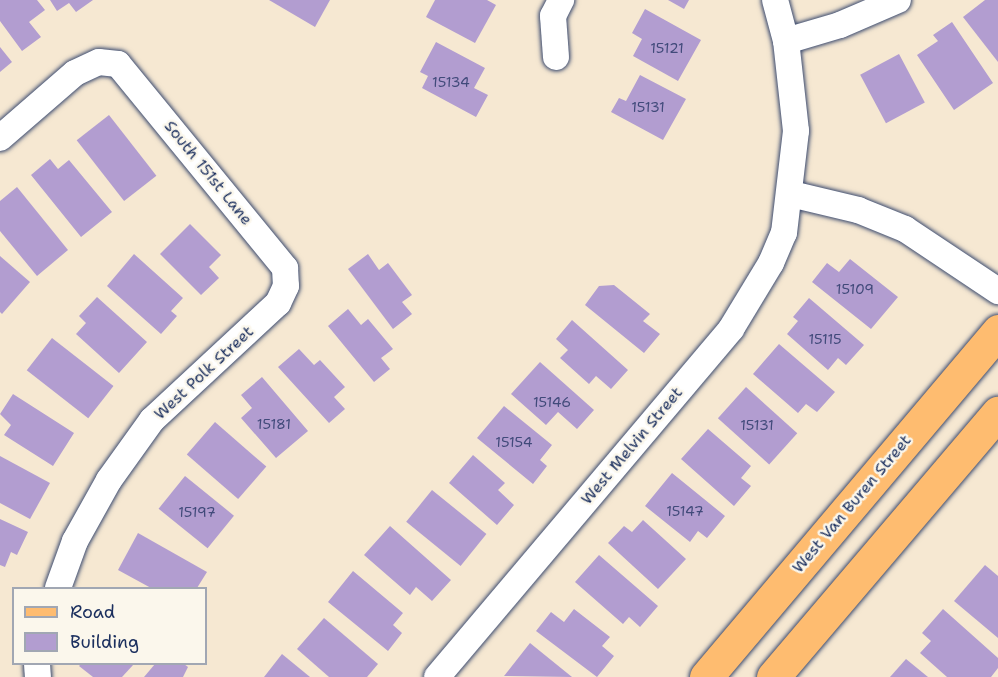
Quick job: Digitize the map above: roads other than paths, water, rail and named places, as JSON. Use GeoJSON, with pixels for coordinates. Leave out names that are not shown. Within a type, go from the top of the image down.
{"type":"FeatureCollection","features":[{"type":"Feature","properties":{"kind":"main road","name":"West Van Buren Street"},"geometry":{"type":"LineString","coordinates":[[706,677],[998,331]]}},
{"type":"Feature","properties":{"kind":"main road"},"geometry":{"type":"LineString","coordinates":[[773,677],[998,412]]}},
{"type":"Feature","properties":{"kind":"street"},"geometry":{"type":"LineString","coordinates":[[556,57],[553,16],[561,0]]}},
{"type":"Feature","properties":{"kind":"street","name":"West Melvin Street"},"geometry":{"type":"LineString","coordinates":[[437,677],[731,329],[784,233],[791,194],[796,131],[786,41],[775,0]]}},
{"type":"Feature","properties":{"kind":"street"},"geometry":{"type":"LineString","coordinates":[[786,41],[840,25],[898,0]]}},
{"type":"Feature","properties":{"kind":"street","name":"South 151st Lane"},"geometry":{"type":"LineString","coordinates":[[0,138],[75,73],[99,62],[118,64],[285,268],[286,286]]}},
{"type":"Feature","properties":{"kind":"street"},"geometry":{"type":"LineString","coordinates":[[791,194],[858,210],[905,229],[998,291]]}},
{"type":"Feature","properties":{"kind":"street","name":"West Polk Street"},"geometry":{"type":"LineString","coordinates":[[58,587],[75,541],[110,480],[152,420],[278,303],[286,286]]}}]}
